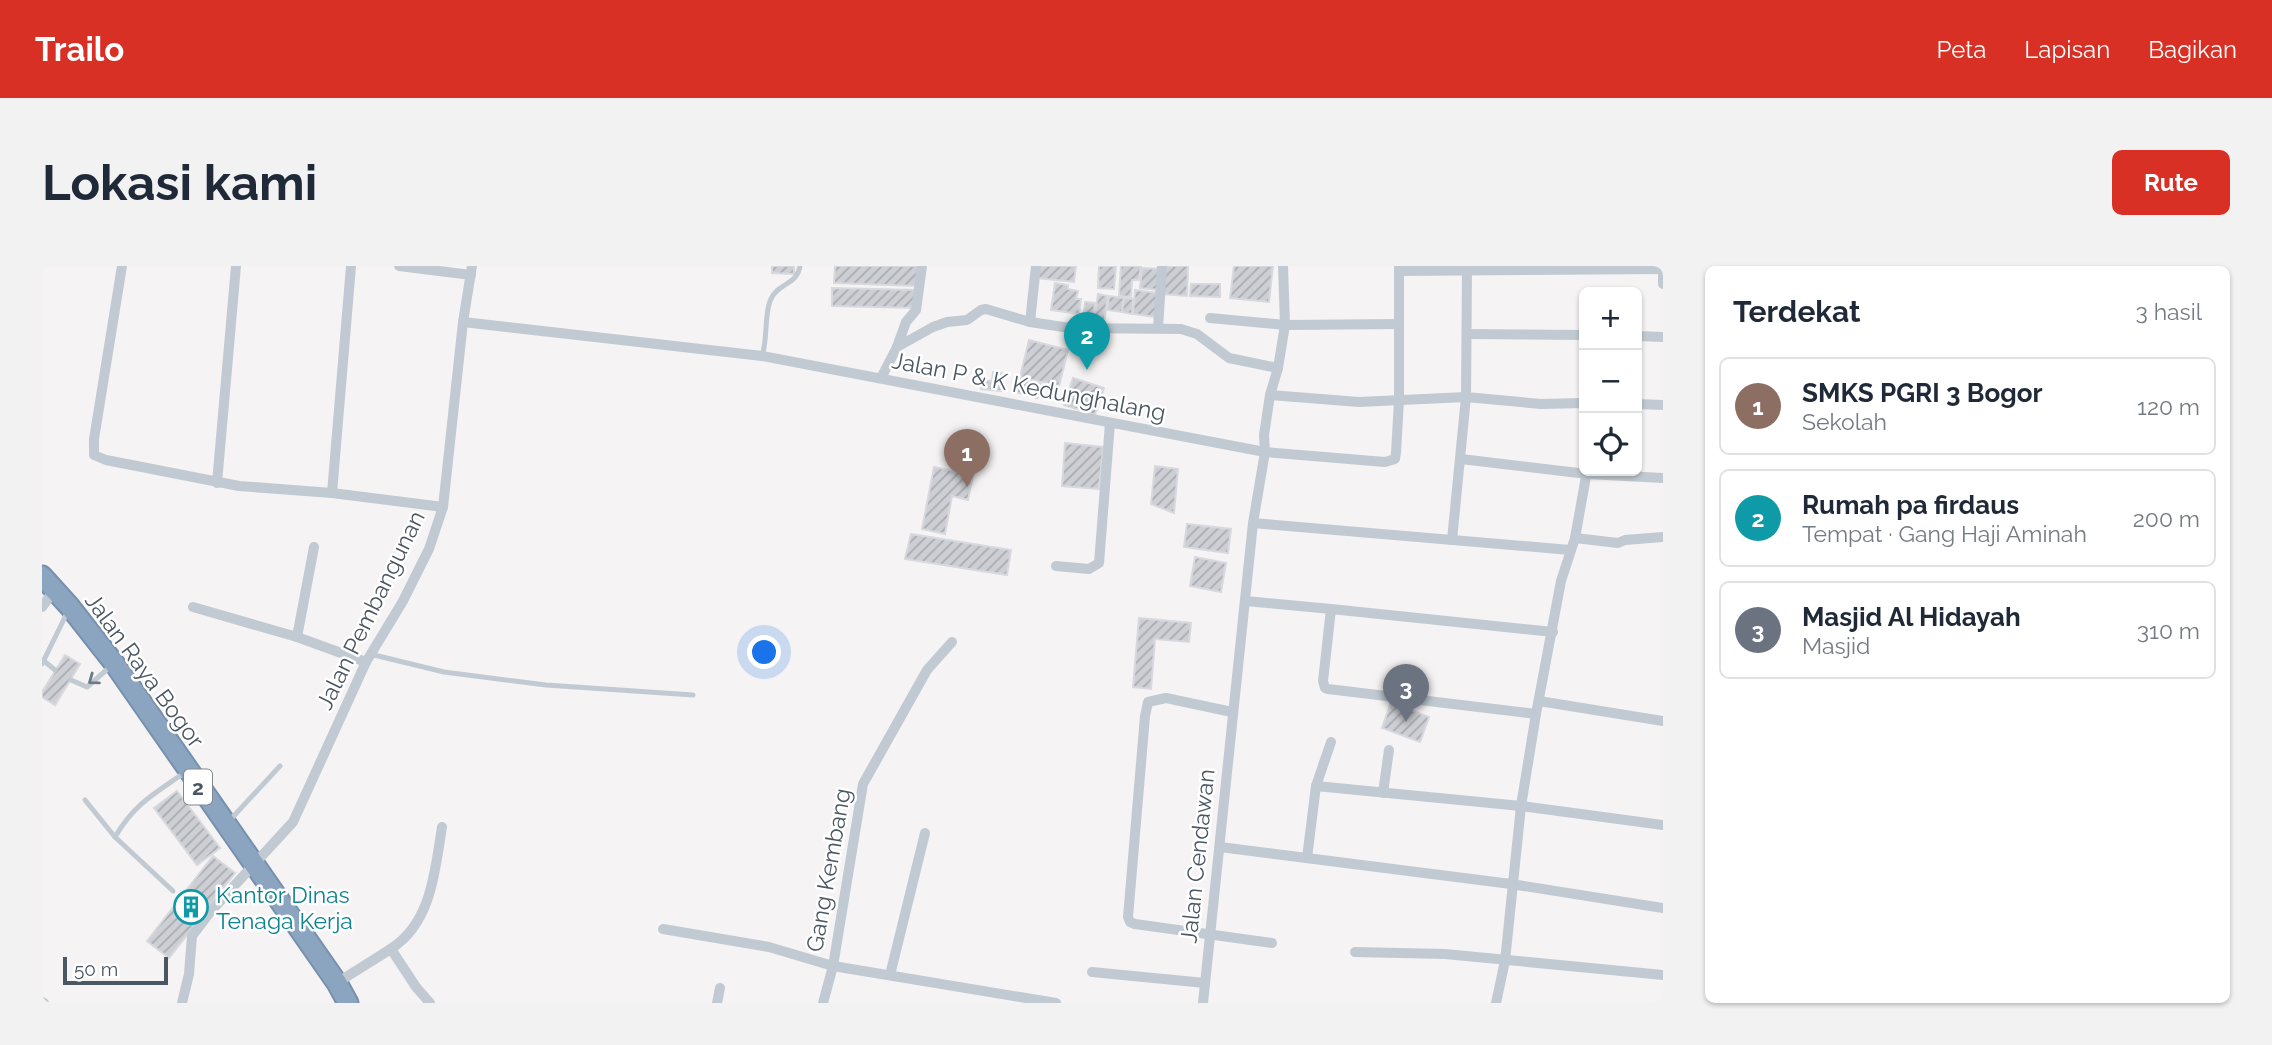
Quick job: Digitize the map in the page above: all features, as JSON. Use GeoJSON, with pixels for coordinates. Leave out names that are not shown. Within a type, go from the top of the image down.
{"type":"FeatureCollection","features":[{"type":"Feature","properties":{"kind":"highway","name":"Jalan Raya Bogor"},"geometry":{"type":"LineString","coordinates":[[48,582],[114,663],[337,983],[348,1003]]}},
{"type":"Feature","properties":{"kind":"street"},"geometry":{"type":"LineString","coordinates":[[122,266],[94,439],[94,455],[106,460],[217,483],[332,493],[443,507]]}},
{"type":"Feature","properties":{"kind":"street"},"geometry":{"type":"LineString","coordinates":[[217,483],[236,266]]}},
{"type":"Feature","properties":{"kind":"street"},"geometry":{"type":"LineString","coordinates":[[332,493],[351,266]]}},
{"type":"Feature","properties":{"kind":"street"},"geometry":{"type":"LineString","coordinates":[[399,266],[472,271]]}},
{"type":"Feature","properties":{"kind":"street"},"geometry":{"type":"LineString","coordinates":[[881,378],[906,322],[916,310],[922,266]]}},
{"type":"Feature","properties":{"kind":"street"},"geometry":{"type":"LineString","coordinates":[[1030,322],[1036,266]]}},
{"type":"Feature","properties":{"kind":"street"},"geometry":{"type":"LineString","coordinates":[[1158,328],[1162,266]]}},
{"type":"Feature","properties":{"kind":"street","name":"Jalan Cendawan"},"geometry":{"type":"LineString","coordinates":[[1203,1003],[1253,523],[1265,452],[1264,435],[1270,395],[1278,368],[1284,325],[1283,266]]}},
{"type":"Feature","properties":{"kind":"street"},"geometry":{"type":"LineString","coordinates":[[1399,269],[1663,267],[1663,284]]}},
{"type":"Feature","properties":{"kind":"street","name":"Jalan P & K Kedunghalang"},"geometry":{"type":"LineString","coordinates":[[463,322],[762,356],[1265,452],[1385,462],[1392,460],[1396,453],[1399,400],[1399,269]]}},
{"type":"Feature","properties":{"kind":"street"},"geometry":{"type":"LineString","coordinates":[[1452,540],[1466,397],[1467,270]]}},
{"type":"Feature","properties":{"kind":"street","name":"Jalan Pembangunan"},"geometry":{"type":"LineString","coordinates":[[182,1003],[192,936],[211,911],[293,822],[368,658],[403,601],[424,559],[443,507],[463,322],[472,271]]}},
{"type":"Feature","properties":{"kind":"street"},"geometry":{"type":"LineString","coordinates":[[897,346],[933,327],[972,319],[984,309],[1030,322],[1070,328],[1158,328],[1191,332],[1229,358],[1278,368]]}},
{"type":"Feature","properties":{"kind":"street"},"geometry":{"type":"LineString","coordinates":[[1210,318],[1284,325],[1399,324]]}},
{"type":"Feature","properties":{"kind":"street"},"geometry":{"type":"LineString","coordinates":[[1468,334],[1579,335]]}},
{"type":"Feature","properties":{"kind":"street"},"geometry":{"type":"LineString","coordinates":[[1642,336],[1663,337]]}},
{"type":"Feature","properties":{"kind":"street"},"geometry":{"type":"LineString","coordinates":[[1270,395],[1359,402],[1466,397],[1541,404],[1579,403]]}},
{"type":"Feature","properties":{"kind":"street"},"geometry":{"type":"LineString","coordinates":[[1642,404],[1663,405]]}},
{"type":"Feature","properties":{"kind":"street"},"geometry":{"type":"LineString","coordinates":[[1056,566],[1089,569],[1099,563],[1110,423]]}},
{"type":"Feature","properties":{"kind":"street"},"geometry":{"type":"LineString","coordinates":[[1461,459],[1579,471]]}},
{"type":"Feature","properties":{"kind":"street"},"geometry":{"type":"LineString","coordinates":[[1496,1003],[1505,961],[1511,884],[1536,714],[1561,581],[1575,538],[1586,476]]}},
{"type":"Feature","properties":{"kind":"street"},"geometry":{"type":"LineString","coordinates":[[1638,476],[1663,478]]}},
{"type":"Feature","properties":{"kind":"street"},"geometry":{"type":"LineString","coordinates":[[1253,523],[1570,550]]}},
{"type":"Feature","properties":{"kind":"street"},"geometry":{"type":"LineString","coordinates":[[1575,538],[1618,543],[1663,537]]}},
{"type":"Feature","properties":{"kind":"street"},"geometry":{"type":"LineString","coordinates":[[297,638],[314,547]]}},
{"type":"Feature","properties":{"kind":"street"},"geometry":{"type":"LineString","coordinates":[[42,607],[48,582]]}},
{"type":"Feature","properties":{"kind":"street"},"geometry":{"type":"LineString","coordinates":[[1246,601],[1553,632]]}},
{"type":"Feature","properties":{"kind":"street"},"geometry":{"type":"LineString","coordinates":[[193,607],[368,658]]}},
{"type":"Feature","properties":{"kind":"street"},"geometry":{"type":"LineString","coordinates":[[1331,609],[1323,681],[1325,688],[1536,714]]}},
{"type":"Feature","properties":{"kind":"street","name":"Gang Kembang"},"geometry":{"type":"LineString","coordinates":[[823,1003],[833,966],[863,784],[927,670],[952,642]]}},
{"type":"Feature","properties":{"kind":"street"},"geometry":{"type":"LineString","coordinates":[[1232,712],[1160,698],[1149,702],[1144,716],[1128,917],[1130,922],[1135,924],[1272,943]]}},
{"type":"Feature","properties":{"kind":"street"},"geometry":{"type":"LineString","coordinates":[[1539,701],[1663,722]]}},
{"type":"Feature","properties":{"kind":"street"},"geometry":{"type":"LineString","coordinates":[[1307,858],[1316,786],[1331,742]]}},
{"type":"Feature","properties":{"kind":"street"},"geometry":{"type":"LineString","coordinates":[[1383,793],[1389,750]]}},
{"type":"Feature","properties":{"kind":"street"},"geometry":{"type":"LineString","coordinates":[[1316,786],[1521,806],[1663,825]]}},
{"type":"Feature","properties":{"kind":"street"},"geometry":{"type":"LineString","coordinates":[[337,983],[391,949],[415,925],[426,906],[442,827]]}},
{"type":"Feature","properties":{"kind":"street"},"geometry":{"type":"LineString","coordinates":[[890,975],[925,833]]}},
{"type":"Feature","properties":{"kind":"street"},"geometry":{"type":"LineString","coordinates":[[1220,847],[1511,884],[1663,908]]}},
{"type":"Feature","properties":{"kind":"street"},"geometry":{"type":"LineString","coordinates":[[663,929],[769,947],[833,966],[1056,1003]]}},
{"type":"Feature","properties":{"kind":"street"},"geometry":{"type":"LineString","coordinates":[[391,949],[430,1003]]}},
{"type":"Feature","properties":{"kind":"street"},"geometry":{"type":"LineString","coordinates":[[1354,952],[1445,954],[1663,975]]}},
{"type":"Feature","properties":{"kind":"street"},"geometry":{"type":"LineString","coordinates":[[1092,972],[1205,983]]}},
{"type":"Feature","properties":{"kind":"street"},"geometry":{"type":"LineString","coordinates":[[717,1003],[720,988]]}},
{"type":"Feature","properties":{"kind":"lane"},"geometry":{"type":"LineString","coordinates":[[762,356],[766,345],[770,300],[779,287],[792,282],[800,266]]}},
{"type":"Feature","properties":{"kind":"lane"},"geometry":{"type":"LineString","coordinates":[[55,670],[43,662],[70,607]]}},
{"type":"Feature","properties":{"kind":"lane"},"geometry":{"type":"LineString","coordinates":[[368,658],[444,672],[546,685],[693,695]]}},
{"type":"Feature","properties":{"kind":"lane"},"geometry":{"type":"LineString","coordinates":[[71,680],[87,687],[114,663]]}},
{"type":"Feature","properties":{"kind":"lane"},"geometry":{"type":"LineString","coordinates":[[225,824],[280,766]]}},
{"type":"Feature","properties":{"kind":"lane"},"geometry":{"type":"LineString","coordinates":[[115,837],[127,815],[135,807],[187,771]]}},
{"type":"Feature","properties":{"kind":"lane"},"geometry":{"type":"LineString","coordinates":[[85,800],[115,837],[173,891]]}},
{"type":"Feature","properties":{"kind":"building"},"geometry":{"type":"Polygon","coordinates":[[[772,266],[794,266],[794,274],[772,273],[772,266]]]}},
{"type":"Feature","properties":{"kind":"building"},"geometry":{"type":"Polygon","coordinates":[[[835,266],[919,266],[918,286],[834,283],[835,266]]]}},
{"type":"Feature","properties":{"kind":"building"},"geometry":{"type":"Polygon","coordinates":[[[1039,266],[1076,266],[1074,282],[1037,278],[1039,266]]]}},
{"type":"Feature","properties":{"kind":"building"},"geometry":{"type":"Polygon","coordinates":[[[1099,266],[1116,266],[1114,289],[1098,288],[1099,266]]]}},
{"type":"Feature","properties":{"kind":"building"},"geometry":{"type":"Polygon","coordinates":[[[1121,266],[1141,266],[1139,280],[1132,280],[1131,297],[1119,296],[1121,266]]]}},
{"type":"Feature","properties":{"kind":"building"},"geometry":{"type":"Polygon","coordinates":[[[1163,266],[1188,266],[1187,296],[1162,294],[1163,266]]]}},
{"type":"Feature","properties":{"kind":"building"},"geometry":{"type":"Polygon","coordinates":[[[1234,266],[1273,266],[1269,302],[1230,298],[1234,266]]]}},
{"type":"Feature","properties":{"kind":"building"},"geometry":{"type":"Polygon","coordinates":[[[1142,268],[1161,269],[1159,290],[1140,288],[1142,268]]]}},
{"type":"Feature","properties":{"kind":"building"},"geometry":{"type":"Polygon","coordinates":[[[1055,283],[1068,285],[1068,289],[1078,291],[1076,299],[1081,299],[1079,314],[1051,310],[1055,283]]]}},
{"type":"Feature","properties":{"kind":"building"},"geometry":{"type":"Polygon","coordinates":[[[1191,284],[1220,284],[1220,297],[1190,296],[1191,284]]]}},
{"type":"Feature","properties":{"kind":"building"},"geometry":{"type":"Polygon","coordinates":[[[832,288],[916,290],[916,308],[832,306],[832,288]]]}},
{"type":"Feature","properties":{"kind":"building"},"geometry":{"type":"Polygon","coordinates":[[[1135,290],[1158,293],[1156,317],[1133,314],[1135,290]]]}},
{"type":"Feature","properties":{"kind":"building"},"geometry":{"type":"Polygon","coordinates":[[[1098,294],[1108,296],[1103,329],[1093,327],[1098,294]]]}},
{"type":"Feature","properties":{"kind":"building"},"geometry":{"type":"Polygon","coordinates":[[[1109,296],[1124,298],[1122,312],[1107,310],[1109,296]]]}},
{"type":"Feature","properties":{"kind":"building"},"geometry":{"type":"Polygon","coordinates":[[[1124,298],[1133,299],[1132,314],[1122,312],[1124,298]]]}},
{"type":"Feature","properties":{"kind":"building"},"geometry":{"type":"Polygon","coordinates":[[[1085,302],[1095,303],[1092,325],[1083,324],[1085,302]]]}},
{"type":"Feature","properties":{"kind":"building"},"geometry":{"type":"Polygon","coordinates":[[[1076,330],[1108,331],[1108,338],[1075,337],[1076,330]]]}},
{"type":"Feature","properties":{"kind":"building"},"geometry":{"type":"Polygon","coordinates":[[[1029,340],[1068,350],[1059,386],[1020,377],[1029,340]]]}},
{"type":"Feature","properties":{"kind":"building"},"geometry":{"type":"Polygon","coordinates":[[[993,372],[1002,373],[1001,391],[981,389],[982,380],[992,381],[993,372]]]}},
{"type":"Feature","properties":{"kind":"building"},"geometry":{"type":"Polygon","coordinates":[[[1019,378],[1041,384],[1037,398],[1015,392],[1019,378]]]}},
{"type":"Feature","properties":{"kind":"building"},"geometry":{"type":"Polygon","coordinates":[[[1073,378],[1104,388],[1095,415],[1064,405],[1073,378]]]}},
{"type":"Feature","properties":{"kind":"building"},"geometry":{"type":"Polygon","coordinates":[[[1065,443],[1103,447],[1099,489],[1062,486],[1065,443]]]}},
{"type":"Feature","properties":{"kind":"building"},"geometry":{"type":"Polygon","coordinates":[[[1155,466],[1178,469],[1174,513],[1151,504],[1155,466]]]}},
{"type":"Feature","properties":{"kind":"building"},"geometry":{"type":"Polygon","coordinates":[[[934,467],[973,475],[968,500],[952,496],[945,534],[922,529],[934,467]]]}},
{"type":"Feature","properties":{"kind":"building"},"geometry":{"type":"Polygon","coordinates":[[[1187,524],[1231,529],[1228,553],[1184,547],[1187,524]]]}},
{"type":"Feature","properties":{"kind":"building"},"geometry":{"type":"Polygon","coordinates":[[[911,534],[1011,550],[1007,575],[905,559],[911,534]]]}},
{"type":"Feature","properties":{"kind":"building"},"geometry":{"type":"Polygon","coordinates":[[[1195,557],[1226,563],[1221,592],[1190,586],[1195,557]]]}},
{"type":"Feature","properties":{"kind":"building"},"geometry":{"type":"Polygon","coordinates":[[[1139,618],[1191,623],[1189,642],[1155,639],[1151,689],[1133,687],[1139,618]]]}},
{"type":"Feature","properties":{"kind":"building"},"geometry":{"type":"Polygon","coordinates":[[[65,655],[80,664],[55,705],[42,697],[42,692],[65,655]]]}},
{"type":"Feature","properties":{"kind":"building"},"geometry":{"type":"Polygon","coordinates":[[[1391,702],[1429,717],[1420,742],[1382,728],[1391,702]]]}},
{"type":"Feature","properties":{"kind":"building","name":"Kantor Dinas Tenaga Kerja"},"geometry":{"type":"Polygon","coordinates":[[[177,791],[220,848],[197,865],[154,808],[177,791]]]}},
{"type":"Feature","properties":{"kind":"building","name":"Kantor Dinas Tenaga Kerja"},"geometry":{"type":"Polygon","coordinates":[[[213,856],[235,873],[169,958],[147,941],[213,856]]]}},
{"type":"Feature","properties":{"kind":"place","name":"Rumah pa firdaus"},"geometry":{"type":"Point","coordinates":[1087,370]}},
{"type":"Feature","properties":{"kind":"place","name":"SMKS PGRI 3 Bogor"},"geometry":{"type":"Point","coordinates":[967,487]}},
{"type":"Feature","properties":{"kind":"place","name":"Masjid Al Hidayah"},"geometry":{"type":"Point","coordinates":[1406,722]}},
{"type":"Feature","properties":{"kind":"place","name":"Kantor Dinas Tenaga Kerja"},"geometry":{"type":"Point","coordinates":[191,907]}}]}
